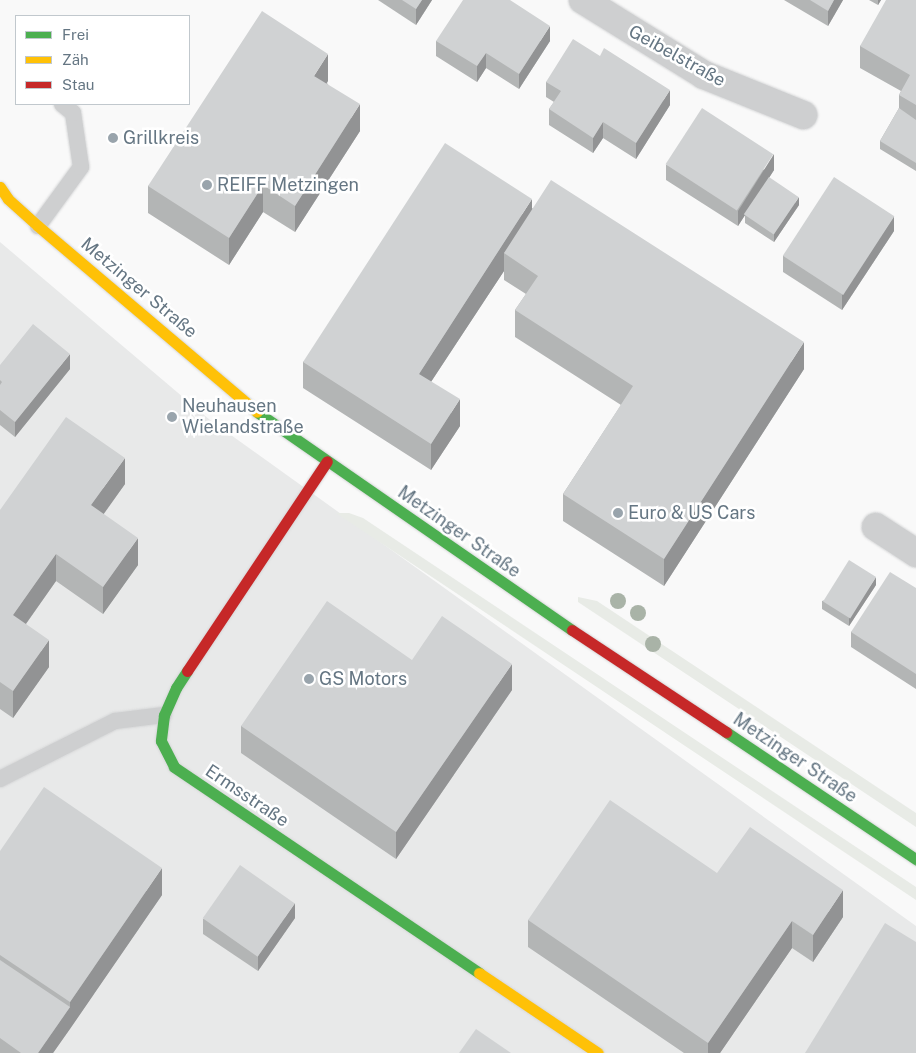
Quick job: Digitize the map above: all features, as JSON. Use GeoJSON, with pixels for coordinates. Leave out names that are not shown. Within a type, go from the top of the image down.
{"type":"FeatureCollection","features":[{"type":"Feature","properties":{"kind":"street","name":"Geibelstraße"},"geometry":{"type":"LineString","coordinates":[[583,0],[704,75],[803,115]]}},
{"type":"Feature","properties":{"kind":"street","name":"Metzinger Straße"},"geometry":{"type":"LineString","coordinates":[[0,188],[4,197],[253,409],[483,570],[916,859]]}},
{"type":"Feature","properties":{"kind":"street","name":"Ermsstraße"},"geometry":{"type":"LineString","coordinates":[[327,461],[176,688],[164,715],[161,741],[174,767],[598,1053]]}},
{"type":"Feature","properties":{"kind":"street"},"geometry":{"type":"LineString","coordinates":[[876,527],[916,553]]}},
{"type":"Feature","properties":{"kind":"lane"},"geometry":{"type":"LineString","coordinates":[[38,226],[81,167],[73,112],[63,105]]}},
{"type":"Feature","properties":{"kind":"lane"},"geometry":{"type":"LineString","coordinates":[[0,779],[115,721],[164,715]]}},
{"type":"Feature","properties":{"kind":"shaded area"},"geometry":{"type":"Polygon","coordinates":[[[0,242],[210,420],[916,926],[916,1053],[0,1053],[0,242]]]}},
{"type":"Feature","properties":{"kind":"shaded area"},"geometry":{"type":"Polygon","coordinates":[[[336,513],[349,513],[363,518],[916,887],[916,900],[336,513]]]}},
{"type":"Feature","properties":{"kind":"shaded area"},"geometry":{"type":"Polygon","coordinates":[[[578,597],[597,601],[916,813],[916,827],[578,602],[578,597]]]}},
{"type":"Feature","properties":{"kind":"building"},"geometry":{"type":"Polygon","coordinates":[[[402,0],[422,0],[416,9],[402,0]]]}},
{"type":"Feature","properties":{"kind":"building"},"geometry":{"type":"Polygon","coordinates":[[[463,0],[510,0],[550,26],[519,74],[486,53],[477,66],[436,41],[463,0]]]}},
{"type":"Feature","properties":{"kind":"building"},"geometry":{"type":"Polygon","coordinates":[[[810,0],[834,0],[828,11],[810,0]]]}},
{"type":"Feature","properties":{"kind":"building"},"geometry":{"type":"Polygon","coordinates":[[[886,0],[916,0],[916,105],[899,95],[910,75],[860,46],[886,0]]]}},
{"type":"Feature","properties":{"kind":"building"},"geometry":{"type":"Polygon","coordinates":[[[262,11],[328,54],[314,76],[360,104],[295,206],[263,185],[229,238],[148,186],[262,11]]]}},
{"type":"Feature","properties":{"kind":"building"},"geometry":{"type":"Polygon","coordinates":[[[573,39],[600,56],[604,48],[670,90],[636,143],[603,122],[593,138],[549,109],[561,91],[546,82],[573,39]]]}},
{"type":"Feature","properties":{"kind":"building"},"geometry":{"type":"Polygon","coordinates":[[[702,108],[773,154],[737,210],[666,164],[702,108]]]}},
{"type":"Feature","properties":{"kind":"building"},"geometry":{"type":"Polygon","coordinates":[[[899,108],[916,120],[916,163],[880,141],[899,108]]]}},
{"type":"Feature","properties":{"kind":"building"},"geometry":{"type":"Polygon","coordinates":[[[445,143],[532,199],[419,374],[460,399],[431,444],[303,362],[445,143]]]}},
{"type":"Feature","properties":{"kind":"building"},"geometry":{"type":"Polygon","coordinates":[[[769,177],[799,197],[774,234],[744,214],[769,177]]]}},
{"type":"Feature","properties":{"kind":"building"},"geometry":{"type":"Polygon","coordinates":[[[834,177],[894,216],[843,295],[783,256],[834,177]]]}},
{"type":"Feature","properties":{"kind":"building"},"geometry":{"type":"Polygon","coordinates":[[[551,180],[804,342],[664,559],[563,494],[633,386],[515,310],[538,276],[504,253],[551,180]]]}},
{"type":"Feature","properties":{"kind":"building"},"geometry":{"type":"Polygon","coordinates":[[[33,324],[70,354],[15,422],[0,410],[0,385],[2,382],[0,380],[0,365],[33,324]]]}},
{"type":"Feature","properties":{"kind":"building"},"geometry":{"type":"Polygon","coordinates":[[[66,417],[125,458],[91,505],[138,538],[103,587],[56,554],[13,615],[49,640],[13,691],[0,682],[0,510],[66,417]]]}},
{"type":"Feature","properties":{"kind":"building"},"geometry":{"type":"Polygon","coordinates":[[[849,560],[876,577],[850,619],[823,602],[849,560]]]}},
{"type":"Feature","properties":{"kind":"building"},"geometry":{"type":"Polygon","coordinates":[[[890,572],[916,588],[916,674],[851,632],[890,572]]]}},
{"type":"Feature","properties":{"kind":"building"},"geometry":{"type":"Polygon","coordinates":[[[327,601],[412,660],[442,616],[512,664],[396,832],[241,726],[327,601]]]}},
{"type":"Feature","properties":{"kind":"building"},"geometry":{"type":"Polygon","coordinates":[[[44,787],[162,868],[70,1002],[0,955],[0,851],[44,787]]]}},
{"type":"Feature","properties":{"kind":"building"},"geometry":{"type":"Polygon","coordinates":[[[610,800],[717,873],[750,827],[843,890],[813,935],[792,921],[708,1043],[528,920],[610,800]]]}},
{"type":"Feature","properties":{"kind":"building"},"geometry":{"type":"Polygon","coordinates":[[[240,865],[295,903],[258,957],[203,918],[240,865]]]}},
{"type":"Feature","properties":{"kind":"building"},"geometry":{"type":"Polygon","coordinates":[[[885,923],[916,942],[916,1053],[805,1053],[885,923]]]}},
{"type":"Feature","properties":{"kind":"building"},"geometry":{"type":"Polygon","coordinates":[[[0,960],[70,1007],[38,1053],[21,1053],[0,1038],[0,960]]]}},
{"type":"Feature","properties":{"kind":"building"},"geometry":{"type":"Polygon","coordinates":[[[476,1029],[511,1053],[459,1053],[476,1029]]]}},
{"type":"Feature","properties":{"kind":"traffic: fast"},"geometry":{"type":"LineString","coordinates":[[257,412],[572,630]]}},
{"type":"Feature","properties":{"kind":"traffic: fast"},"geometry":{"type":"LineString","coordinates":[[187,671],[176,688],[164,715],[161,741],[174,767],[479,973]]}},
{"type":"Feature","properties":{"kind":"traffic: fast"},"geometry":{"type":"LineString","coordinates":[[726,732],[916,859]]}},
{"type":"Feature","properties":{"kind":"traffic: slow"},"geometry":{"type":"LineString","coordinates":[[0,187],[8,199],[38,226],[257,412]]}},
{"type":"Feature","properties":{"kind":"traffic: slow"},"geometry":{"type":"LineString","coordinates":[[479,973],[598,1053]]}},
{"type":"Feature","properties":{"kind":"traffic: jam"},"geometry":{"type":"LineString","coordinates":[[187,671],[327,461]]}},
{"type":"Feature","properties":{"kind":"traffic: jam"},"geometry":{"type":"LineString","coordinates":[[572,630],[726,732]]}},
{"type":"Feature","properties":{"kind":"place","name":"Grillkreis"},"geometry":{"type":"Point","coordinates":[113,138]}},
{"type":"Feature","properties":{"kind":"place","name":"REIFF Metzingen"},"geometry":{"type":"Point","coordinates":[207,185]}},
{"type":"Feature","properties":{"kind":"place","name":"Neuhausen Wielandstraße"},"geometry":{"type":"Point","coordinates":[172,417]}},
{"type":"Feature","properties":{"kind":"place","name":"Euro & US Cars"},"geometry":{"type":"Point","coordinates":[618,513]}},
{"type":"Feature","properties":{"kind":"place","name":"GS Motors"},"geometry":{"type":"Point","coordinates":[309,679]}}]}
